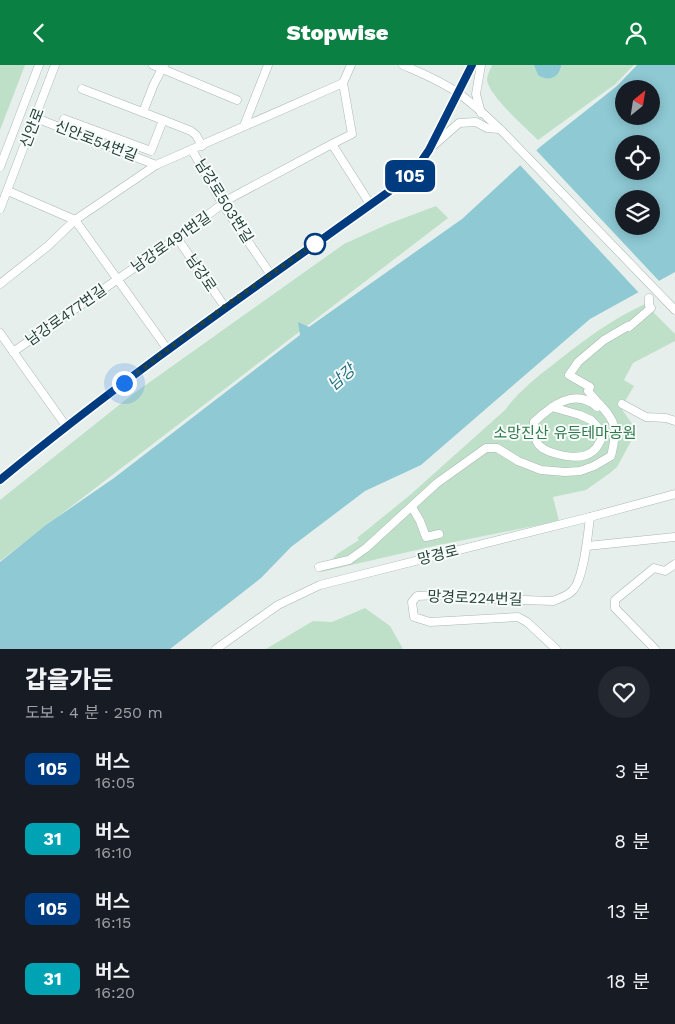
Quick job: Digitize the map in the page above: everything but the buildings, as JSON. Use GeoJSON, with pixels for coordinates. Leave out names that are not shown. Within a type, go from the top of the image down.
{"type":"FeatureCollection","features":[{"type":"Feature","properties":{"kind":"street","name":"신안로"},"geometry":{"type":"LineString","coordinates":[[0,167],[39,65]]}},
{"type":"Feature","properties":{"kind":"street","name":"신안로"},"geometry":{"type":"LineString","coordinates":[[0,209],[56,65]]}},
{"type":"Feature","properties":{"kind":"street"},"geometry":{"type":"LineString","coordinates":[[153,65],[163,67],[238,100]]}},
{"type":"Feature","properties":{"kind":"street"},"geometry":{"type":"LineString","coordinates":[[244,126],[268,65]]}},
{"type":"Feature","properties":{"kind":"street"},"geometry":{"type":"LineString","coordinates":[[344,83],[351,65]]}},
{"type":"Feature","properties":{"kind":"street"},"geometry":{"type":"LineString","coordinates":[[402,65],[428,76],[457,93],[501,130],[673,310]]}},
{"type":"Feature","properties":{"kind":"street","name":"남강로"},"geometry":{"type":"LineString","coordinates":[[0,480],[66,426],[224,307],[412,175],[429,150],[472,65]]}},
{"type":"Feature","properties":{"kind":"street"},"geometry":{"type":"LineString","coordinates":[[481,65],[476,94],[481,113]]}},
{"type":"Feature","properties":{"kind":"street"},"geometry":{"type":"LineString","coordinates":[[142,112],[163,67]]}},
{"type":"Feature","properties":{"kind":"street","name":"남강로503번길"},"geometry":{"type":"LineString","coordinates":[[271,275],[224,205],[192,150],[344,83]]}},
{"type":"Feature","properties":{"kind":"street","name":"남강로491번길"},"geometry":{"type":"LineString","coordinates":[[118,279],[224,205],[229,199],[352,134],[344,83]]}},
{"type":"Feature","properties":{"kind":"street"},"geometry":{"type":"LineString","coordinates":[[82,89],[191,131],[196,135],[202,146]]}},
{"type":"Feature","properties":{"kind":"street","name":"신안로54번길"},"geometry":{"type":"LineString","coordinates":[[36,118],[156,165]]}},
{"type":"Feature","properties":{"kind":"street"},"geometry":{"type":"LineString","coordinates":[[64,119],[151,151],[163,121]]}},
{"type":"Feature","properties":{"kind":"street"},"geometry":{"type":"LineString","coordinates":[[429,150],[459,123],[476,122],[501,130]]}},
{"type":"Feature","properties":{"kind":"street"},"geometry":{"type":"LineString","coordinates":[[332,144],[370,204]]}},
{"type":"Feature","properties":{"kind":"street","name":"신안로54번길"},"geometry":{"type":"LineString","coordinates":[[0,284],[48,246],[75,220],[156,165],[192,150]]}},
{"type":"Feature","properties":{"kind":"street"},"geometry":{"type":"LineString","coordinates":[[8,191],[75,220]]}},
{"type":"Feature","properties":{"kind":"street","name":"남강로491번길"},"geometry":{"type":"LineString","coordinates":[[75,220],[168,350]]}},
{"type":"Feature","properties":{"kind":"street","name":"남강로"},"geometry":{"type":"LineString","coordinates":[[177,238],[224,307]]}},
{"type":"Feature","properties":{"kind":"street","name":"남강로477번길"},"geometry":{"type":"LineString","coordinates":[[13,352],[118,279]]}},
{"type":"Feature","properties":{"kind":"street"},"geometry":{"type":"LineString","coordinates":[[319,567],[349,560],[366,548],[437,483],[486,448],[497,447],[518,461],[541,470],[565,472],[580,471],[594,466],[611,456],[616,439],[615,426],[606,411],[588,391],[594,389],[569,375],[578,361],[604,340],[629,327],[651,308],[649,298]]}},
{"type":"Feature","properties":{"kind":"street","name":"남강로477번길"},"geometry":{"type":"LineString","coordinates":[[0,333],[66,426]]}},
{"type":"Feature","properties":{"kind":"street"},"geometry":{"type":"LineString","coordinates":[[552,407],[592,420],[603,433],[601,443],[592,452],[579,458],[546,451],[537,443],[534,422],[552,407],[565,400],[580,398],[590,401],[615,426]]}},
{"type":"Feature","properties":{"kind":"street"},"geometry":{"type":"LineString","coordinates":[[622,404],[646,417],[666,418],[675,421]]}},
{"type":"Feature","properties":{"kind":"street","name":"망경로"},"geometry":{"type":"LineString","coordinates":[[216,649],[278,605],[320,585],[590,517],[675,493]]}},
{"type":"Feature","properties":{"kind":"street"},"geometry":{"type":"LineString","coordinates":[[412,507],[426,537],[439,534]]}},
{"type":"Feature","properties":{"kind":"street","name":"망경로224번길"},"geometry":{"type":"LineString","coordinates":[[556,649],[527,622],[518,617],[430,622],[414,617],[412,602],[417,596],[438,595],[553,601],[565,596],[574,589],[580,577],[587,546],[590,517]]}},
{"type":"Feature","properties":{"kind":"street"},"geometry":{"type":"LineString","coordinates":[[587,546],[675,537]]}},
{"type":"Feature","properties":{"kind":"street"},"geometry":{"type":"LineString","coordinates":[[655,649],[615,608],[615,600],[654,569],[665,571],[675,564]]}},
{"type":"Feature","properties":{"kind":"green space"},"geometry":{"type":"Polygon","coordinates":[[[0,65],[25,65],[0,130],[0,65]]]}},
{"type":"Feature","properties":{"kind":"green space"},"geometry":{"type":"Polygon","coordinates":[[[492,65],[634,65],[619,80],[615,80],[614,85],[538,140],[494,94],[487,80],[492,65]]]}},
{"type":"Feature","properties":{"kind":"green space"},"geometry":{"type":"Polygon","coordinates":[[[436,206],[448,218],[0,561],[0,500],[133,394],[344,244],[388,224],[436,206]]]}},
{"type":"Feature","properties":{"kind":"green space","name":"소망진산 유등테마공원"},"geometry":{"type":"Polygon","coordinates":[[[645,304],[675,334],[675,341],[633,363],[624,380],[634,386],[621,408],[636,432],[617,467],[610,473],[586,490],[553,497],[559,521],[434,546],[321,572],[337,554],[359,540],[357,538],[410,495],[505,410],[535,379],[598,331],[621,316],[645,304]]]}},
{"type":"Feature","properties":{"kind":"green space"},"geometry":{"type":"Polygon","coordinates":[[[365,608],[390,626],[403,649],[266,649],[313,621],[332,622],[365,608]]]}},
{"type":"Feature","properties":{"kind":"water"},"geometry":{"type":"Polygon","coordinates":[[[534,65],[561,66],[555,76],[546,78],[538,75],[534,65]]]}},
{"type":"Feature","properties":{"kind":"water","name":"남강"},"geometry":{"type":"Polygon","coordinates":[[[637,65],[675,65],[675,272],[590,319],[421,465],[365,491],[291,547],[261,578],[170,649],[0,649],[0,562],[46,525],[114,478],[300,335],[298,322],[309,327],[462,219],[540,147],[615,88],[615,125],[660,125],[660,80],[623,80],[637,65]]]}},
{"type":"Feature","properties":{"kind":"pier"},"geometry":{"type":"Polygon","coordinates":[[[536,150],[661,283],[640,294],[519,164],[536,150]]]}},
{"type":"Feature","properties":{"kind":"bus line","name":"105"},"geometry":{"type":"LineString","coordinates":[[0,480],[66,426],[224,307],[412,175],[429,150],[472,65]]}},
{"type":"Feature","properties":{"kind":"route"},"geometry":{"type":"LineString","coordinates":[[124,383],[224,307],[317,242],[315,244]]}}]}
